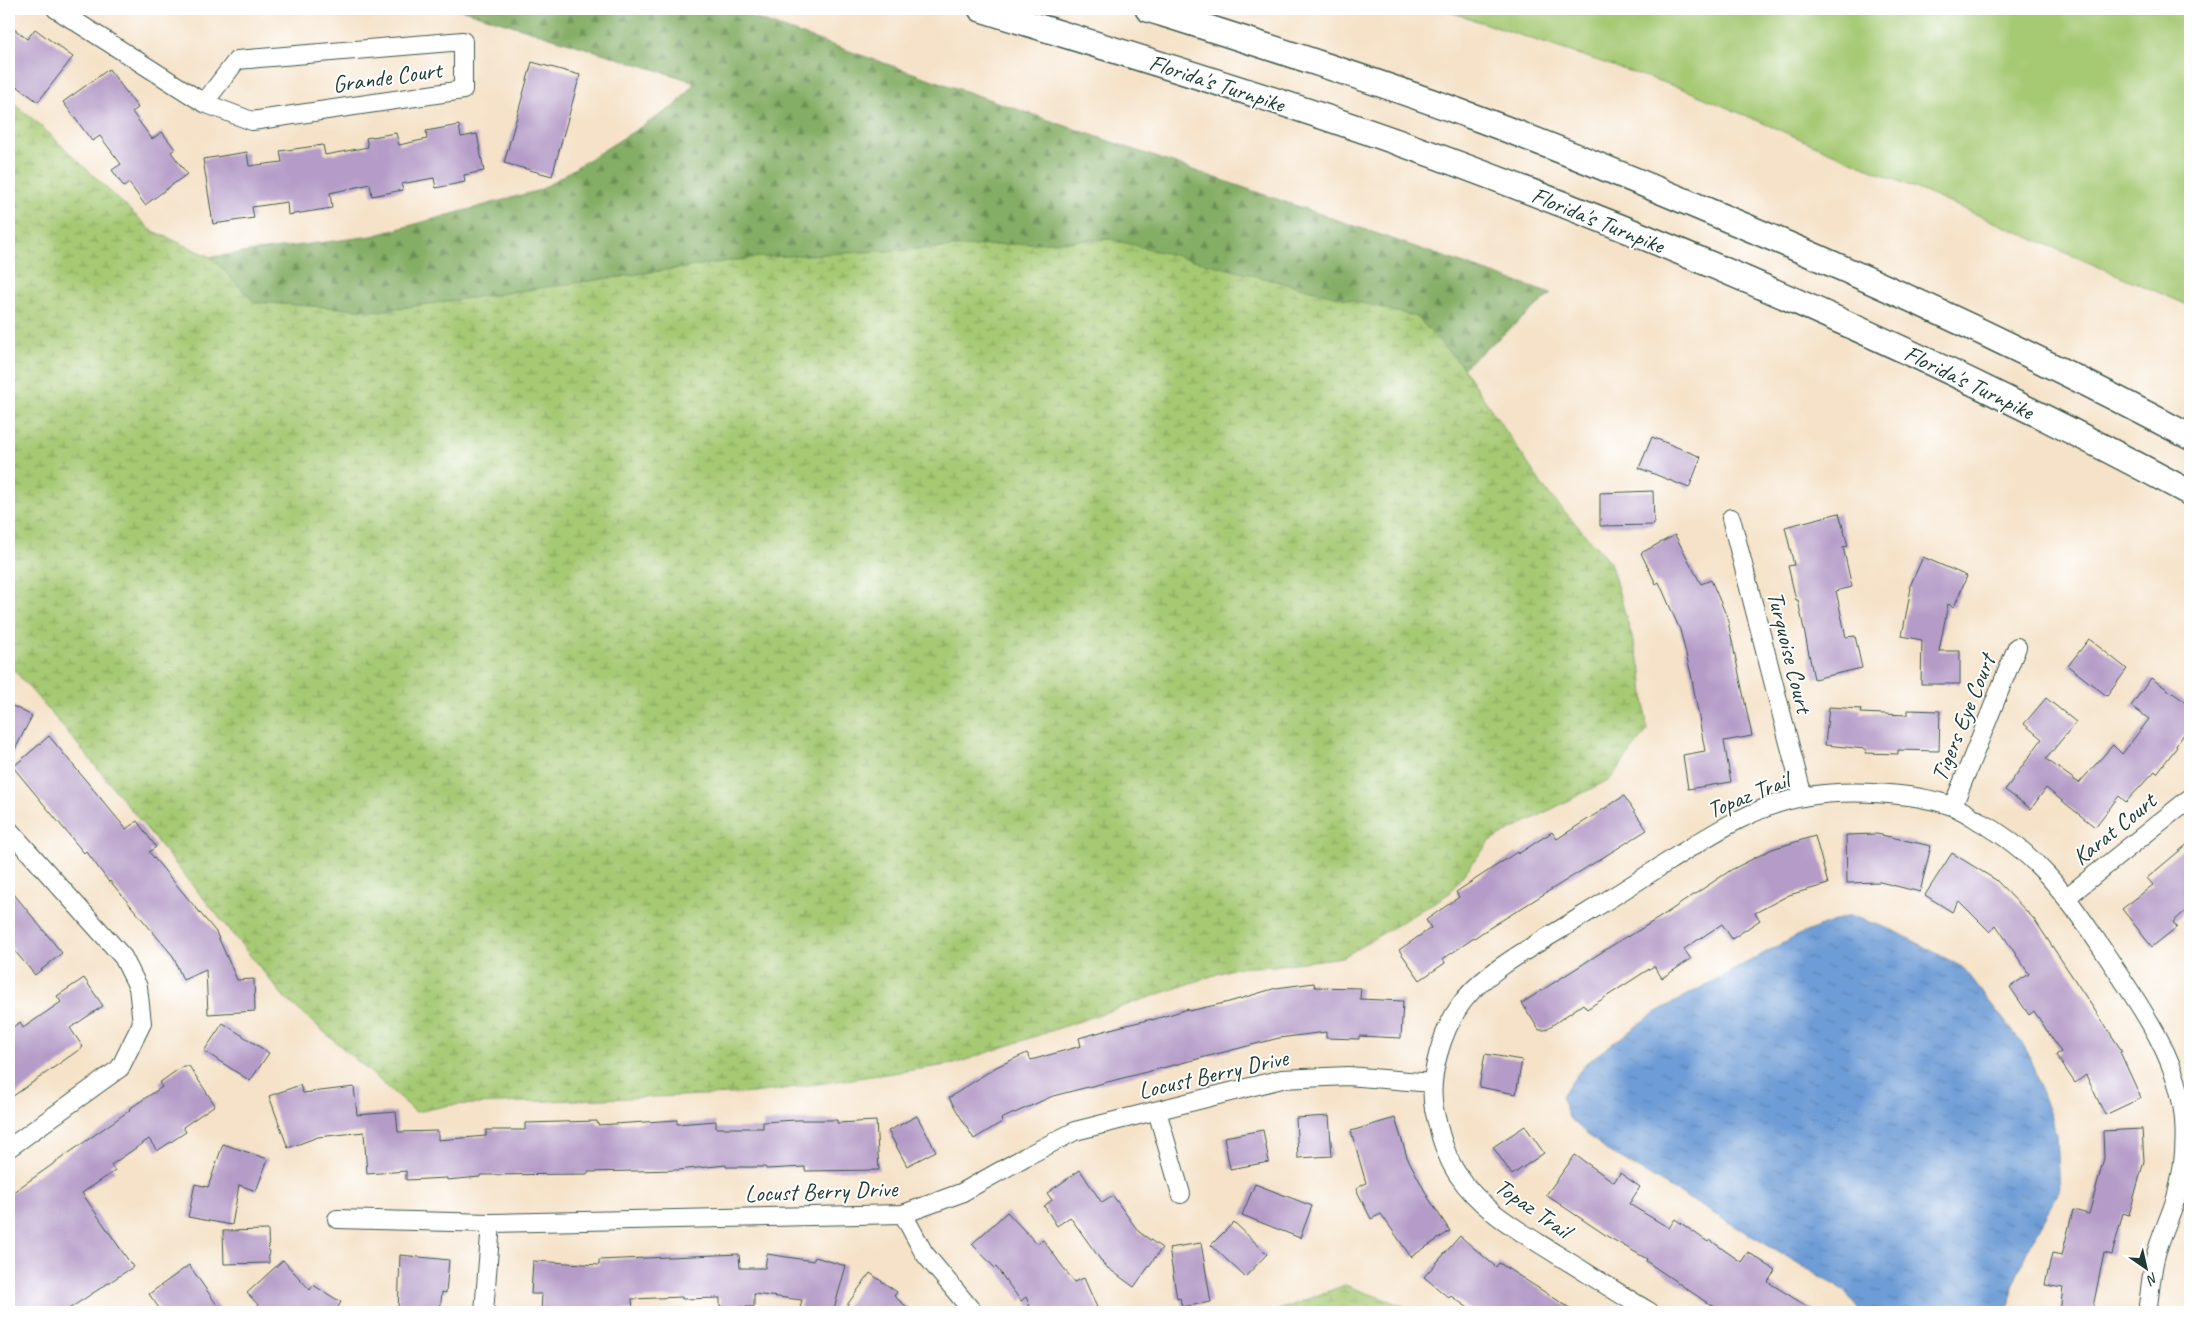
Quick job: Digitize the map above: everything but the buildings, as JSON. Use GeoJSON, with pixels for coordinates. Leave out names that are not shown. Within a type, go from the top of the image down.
{"type":"FeatureCollection","features":[{"type":"Feature","properties":{"kind":"highway","name":"Florida's Turnpike"},"geometry":{"type":"LineString","coordinates":[[981,9],[1290,106],[1454,163],[1628,231],[1794,301],[1968,380],[2190,493]]}},
{"type":"Feature","properties":{"kind":"highway","name":"Florida's Turnpike"},"geometry":{"type":"LineString","coordinates":[[1148,9],[1297,55],[1472,116],[1647,185],[1815,255],[1980,331],[2190,437]]}},
{"type":"Feature","properties":{"kind":"street","name":"Grande Court"},"geometry":{"type":"LineString","coordinates":[[56,9],[204,102],[252,121],[463,90],[463,41],[237,60],[204,102]]}},
{"type":"Feature","properties":{"kind":"street","name":"Turquoise Court"},"geometry":{"type":"LineString","coordinates":[[1731,518],[1803,797]]}},
{"type":"Feature","properties":{"kind":"street","name":"Tigers Eye Court"},"geometry":{"type":"LineString","coordinates":[[1953,806],[2017,647]]}},
{"type":"Feature","properties":{"kind":"street","name":"Topaz Trail"},"geometry":{"type":"LineString","coordinates":[[1650,1312],[1503,1221],[1473,1194],[1456,1172],[1450,1160],[1433,1105],[1432,1083],[1438,1054],[1461,1004],[1493,973],[1713,833],[1770,806],[1803,797],[1838,793],[1874,793],[1904,796],[1953,806],[2015,843],[2045,871],[2066,898],[2156,1032],[2172,1066],[2184,1084],[2183,1159],[2176,1198],[2155,1259],[2147,1312]]}},
{"type":"Feature","properties":{"kind":"street","name":"Karat Court"},"geometry":{"type":"LineString","coordinates":[[2066,898],[2190,798]]}},
{"type":"Feature","properties":{"kind":"street"},"geometry":{"type":"LineString","coordinates":[[9,830],[123,957],[138,987],[142,1023],[120,1068],[9,1148]]}},
{"type":"Feature","properties":{"kind":"street","name":"Locust Berry Drive"},"geometry":{"type":"LineString","coordinates":[[336,1219],[491,1223],[903,1214],[962,1193],[1075,1131],[1282,1079],[1348,1076],[1432,1083]]}},
{"type":"Feature","properties":{"kind":"street"},"geometry":{"type":"LineString","coordinates":[[1157,1111],[1181,1194]]}},
{"type":"Feature","properties":{"kind":"street"},"geometry":{"type":"LineString","coordinates":[[903,1214],[924,1253],[973,1312]]}},
{"type":"Feature","properties":{"kind":"street"},"geometry":{"type":"LineString","coordinates":[[484,1312],[491,1223]]}},
{"type":"Feature","properties":{"kind":"green space"},"geometry":{"type":"Polygon","coordinates":[[[460,9],[728,9],[1551,294],[1463,368],[1461,365],[1110,239],[751,258],[380,311],[254,302],[211,257],[372,236],[540,190],[676,105],[695,82],[460,9]]]}},
{"type":"Feature","properties":{"kind":"green space"},"geometry":{"type":"Polygon","coordinates":[[[1441,9],[2190,9],[2190,306],[1686,90],[1441,9]]]}},
{"type":"Feature","properties":{"kind":"green space"},"geometry":{"type":"Polygon","coordinates":[[[9,99],[41,126],[151,230],[211,257],[254,302],[380,311],[751,258],[1110,239],[1417,317],[1461,365],[1547,492],[1610,562],[1642,672],[1647,731],[1610,779],[1490,841],[1448,894],[1343,957],[1272,966],[1235,968],[954,1064],[755,1093],[450,1105],[416,1112],[284,997],[75,741],[9,664],[9,99]]]}},
{"type":"Feature","properties":{"kind":"green space"},"geometry":{"type":"Polygon","coordinates":[[[1345,1285],[1420,1312],[1274,1312],[1345,1285]]]}},
{"type":"Feature","properties":{"kind":"water"},"geometry":{"type":"Polygon","coordinates":[[[1850,915],[1895,931],[1962,967],[2026,1048],[2057,1135],[2060,1191],[2029,1247],[2012,1286],[2009,1312],[1860,1312],[1845,1291],[1606,1150],[1569,1118],[1561,1096],[1586,1063],[1656,1012],[1798,935],[1850,915]]]}}]}
